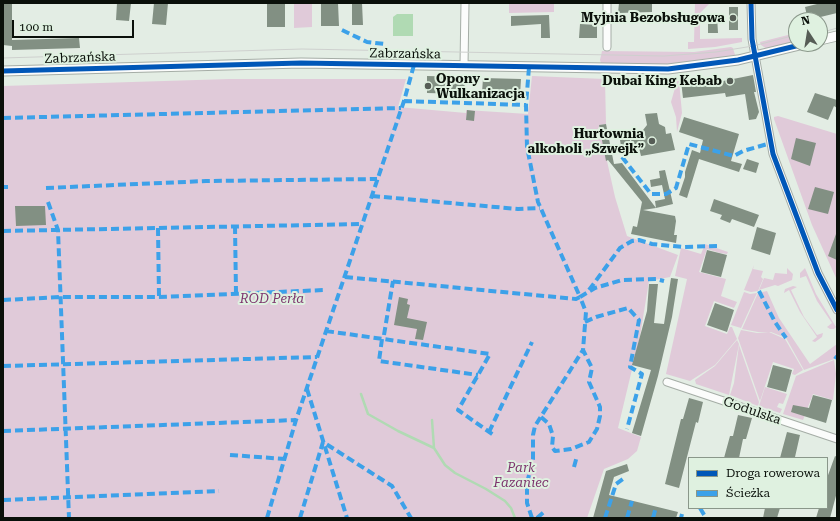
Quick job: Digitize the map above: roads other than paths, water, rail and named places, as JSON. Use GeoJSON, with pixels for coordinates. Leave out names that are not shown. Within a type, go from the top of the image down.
{"type":"FeatureCollection","features":[{"type":"Feature","properties":{"kind":"street"},"geometry":{"type":"LineString","coordinates":[[464,66],[465,3]]}},
{"type":"Feature","properties":{"kind":"street"},"geometry":{"type":"LineString","coordinates":[[607,3],[607,47]]}},
{"type":"Feature","properties":{"kind":"street"},"geometry":{"type":"LineString","coordinates":[[751,3],[752,37],[773,154],[818,273],[837,310]]}},
{"type":"Feature","properties":{"kind":"street","name":"Zabrzańska"},"geometry":{"type":"LineString","coordinates":[[3,71],[302,63],[668,69],[755,56],[788,48]]}},
{"type":"Feature","properties":{"kind":"street","name":"Godulska"},"geometry":{"type":"LineString","coordinates":[[667,382],[837,439]]}},
{"type":"Feature","properties":{"kind":"waterway"},"geometry":{"type":"LineString","coordinates":[[361,394],[368,414],[398,431],[434,448]]}},
{"type":"Feature","properties":{"kind":"waterway"},"geometry":{"type":"LineString","coordinates":[[432,420],[434,448],[445,465],[455,473],[505,501],[511,508],[515,518]]}},
{"type":"Feature","properties":{"kind":"tram line"},"geometry":{"type":"LineString","coordinates":[[828,31],[837,28]]}},
{"type":"Feature","properties":{"kind":"tram line"},"geometry":{"type":"LineString","coordinates":[[3,58],[302,49],[664,56],[716,52],[753,46],[788,37]]}},
{"type":"Feature","properties":{"kind":"place","name":"Myjnia Bezobsługowa"},"geometry":{"type":"Point","coordinates":[733,18]}},
{"type":"Feature","properties":{"kind":"place","name":"Dubai King Kebab"},"geometry":{"type":"Point","coordinates":[730,81]}},
{"type":"Feature","properties":{"kind":"place","name":"Opony - Wulkanizacja"},"geometry":{"type":"Point","coordinates":[428,86]}},
{"type":"Feature","properties":{"kind":"place","name":"Hurtownia alkoholi „Szwejk”"},"geometry":{"type":"Point","coordinates":[652,141]}},
{"type":"Feature","properties":{"kind":"park label","name":"ROD Perła"},"geometry":{"type":"Point","coordinates":[272,299]}},
{"type":"Feature","properties":{"kind":"park label","name":"Park Fazaniec"},"geometry":{"type":"Point","coordinates":[521,476]}}]}
